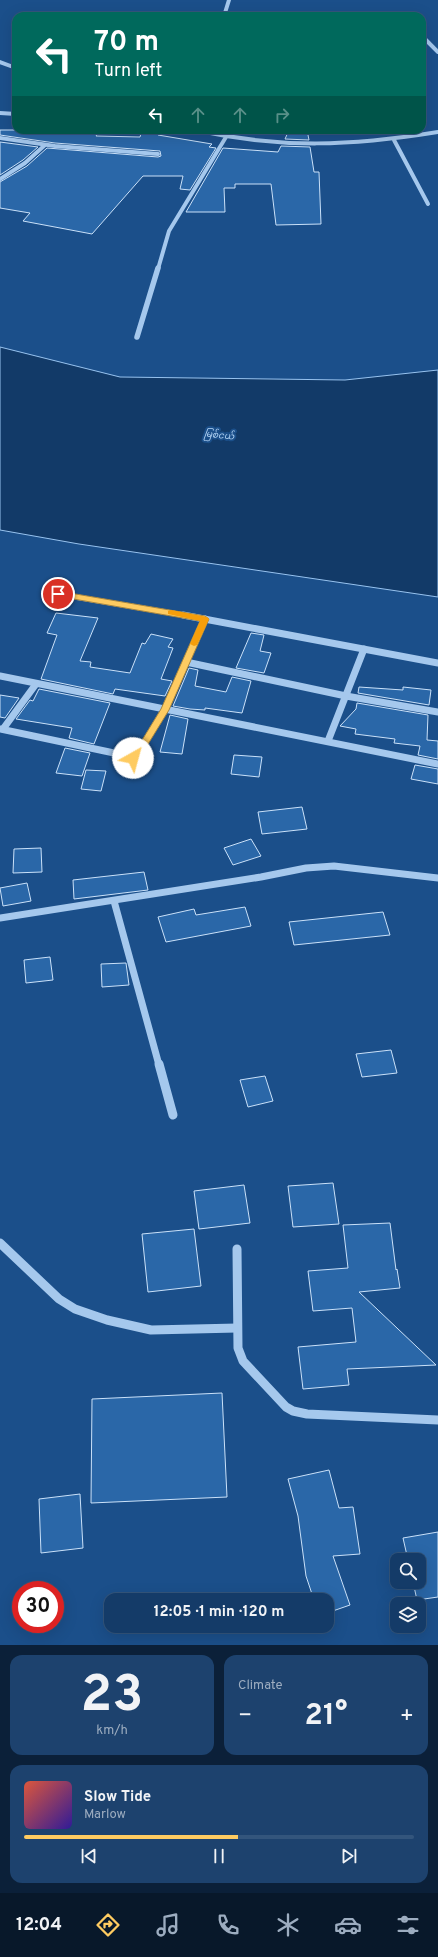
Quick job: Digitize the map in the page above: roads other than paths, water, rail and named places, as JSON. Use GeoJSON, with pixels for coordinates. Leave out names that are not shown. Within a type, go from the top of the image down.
{"type":"FeatureCollection","features":[{"type":"Feature","properties":{"kind":"street"},"geometry":{"type":"LineString","coordinates":[[225,12],[229,0]]}},
{"type":"Feature","properties":{"kind":"street"},"geometry":{"type":"LineString","coordinates":[[426,40],[438,52]]}},
{"type":"Feature","properties":{"kind":"street"},"geometry":{"type":"LineString","coordinates":[[0,62],[12,66]]}},
{"type":"Feature","properties":{"kind":"street"},"geometry":{"type":"LineString","coordinates":[[0,113],[12,114]]}},
{"type":"Feature","properties":{"kind":"street"},"geometry":{"type":"LineString","coordinates":[[213,134],[267,143],[302,145],[347,144],[394,140],[438,132]]}},
{"type":"Feature","properties":{"kind":"street"},"geometry":{"type":"LineString","coordinates":[[137,337],[169,231],[226,137]]}},
{"type":"Feature","properties":{"kind":"street"},"geometry":{"type":"LineString","coordinates":[[0,138],[109,151],[158,154]]}},
{"type":"Feature","properties":{"kind":"street"},"geometry":{"type":"LineString","coordinates":[[394,140],[428,204]]}},
{"type":"Feature","properties":{"kind":"street"},"geometry":{"type":"LineString","coordinates":[[0,179],[25,163],[45,144]]}},
{"type":"Feature","properties":{"kind":"street"},"geometry":{"type":"LineString","coordinates":[[58,594],[205,619],[438,663]]}},
{"type":"Feature","properties":{"kind":"street"},"geometry":{"type":"LineString","coordinates":[[36,684],[1,729],[133,758],[139,752],[165,710],[205,619]]}},
{"type":"Feature","properties":{"kind":"street"},"geometry":{"type":"LineString","coordinates":[[328,741],[364,649]]}},
{"type":"Feature","properties":{"kind":"street"},"geometry":{"type":"LineString","coordinates":[[186,662],[346,696],[438,712]]}},
{"type":"Feature","properties":{"kind":"street"},"geometry":{"type":"LineString","coordinates":[[0,676],[438,764]]}},
{"type":"Feature","properties":{"kind":"street"},"geometry":{"type":"LineString","coordinates":[[0,918],[306,868],[334,866],[438,878]]}},
{"type":"Feature","properties":{"kind":"street"},"geometry":{"type":"LineString","coordinates":[[114,900],[173,1115]]}},
{"type":"Feature","properties":{"kind":"street"},"geometry":{"type":"LineString","coordinates":[[0,1243],[59,1299],[75,1309],[107,1320],[152,1330],[237,1328]]}},
{"type":"Feature","properties":{"kind":"street"},"geometry":{"type":"LineString","coordinates":[[237,1249],[238,1348],[243,1361],[280,1402],[293,1411],[307,1414],[438,1420]]}},
{"type":"Feature","properties":{"kind":"water","name":"မြစ်ငယ်"},"geometry":{"type":"Polygon","coordinates":[[[0,347],[120,377],[345,380],[438,370],[438,597],[79,544],[0,530],[0,347]]]}}]}
